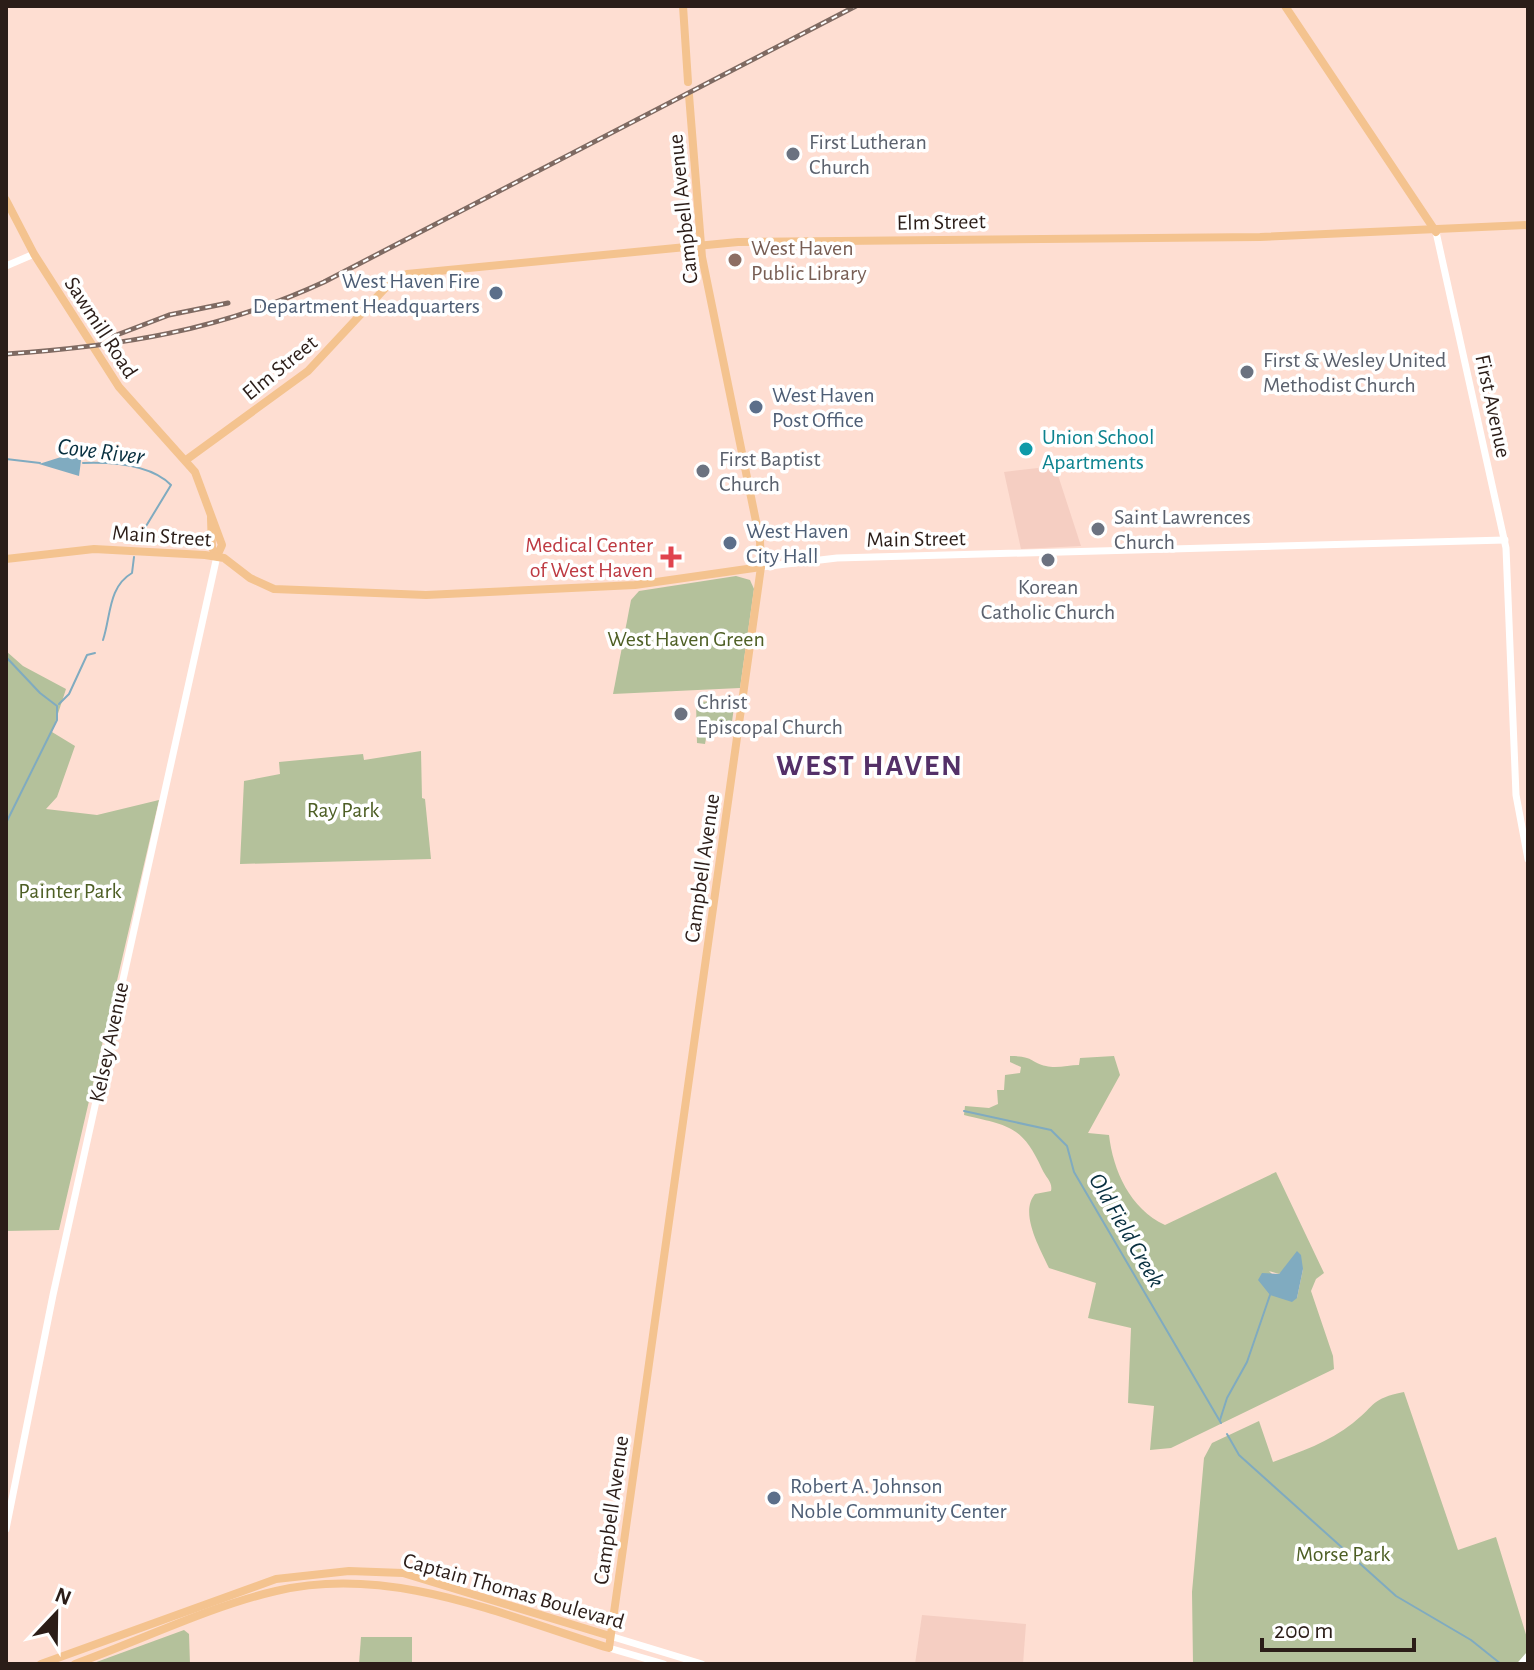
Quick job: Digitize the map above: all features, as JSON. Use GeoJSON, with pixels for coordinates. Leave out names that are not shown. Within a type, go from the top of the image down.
{"type":"FeatureCollection","features":[{"type":"Feature","properties":{"kind":"main road"},"geometry":{"type":"LineString","coordinates":[[683,6],[688,82]]}},
{"type":"Feature","properties":{"kind":"main road","name":"First Avenue"},"geometry":{"type":"LineString","coordinates":[[1285,6],[1436,232]]}},
{"type":"Feature","properties":{"kind":"main road","name":"Campbell Avenue"},"geometry":{"type":"LineString","coordinates":[[609,1648],[761,567],[760,541],[700,244],[689,95]]}},
{"type":"Feature","properties":{"kind":"main road","name":"Sawmill Road"},"geometry":{"type":"LineString","coordinates":[[6,200],[34,254],[119,387],[186,460],[202,486],[222,545],[217,556]]}},
{"type":"Feature","properties":{"kind":"main road","name":"Elm Street"},"geometry":{"type":"LineString","coordinates":[[186,460],[308,371],[397,277],[700,244],[1436,232],[1528,225]]}},
{"type":"Feature","properties":{"kind":"main road","name":"Main Street"},"geometry":{"type":"LineString","coordinates":[[6,559],[94,549],[217,556],[274,589],[407,594],[635,585],[761,567]]}},
{"type":"Feature","properties":{"kind":"main road","name":"Captain Thomas Boulevard"},"geometry":{"type":"LineString","coordinates":[[41,1664],[276,1579],[337,1572],[403,1573],[610,1636]]}},
{"type":"Feature","properties":{"kind":"main road","name":"Captain Thomas Boulevard"},"geometry":{"type":"LineString","coordinates":[[75,1664],[276,1591],[334,1583],[420,1590],[609,1648]]}},
{"type":"Feature","properties":{"kind":"street","name":"First Avenue"},"geometry":{"type":"LineString","coordinates":[[1436,232],[1505,540],[1516,795],[1528,859]]}},
{"type":"Feature","properties":{"kind":"street"},"geometry":{"type":"LineString","coordinates":[[6,266],[34,254]]}},
{"type":"Feature","properties":{"kind":"street","name":"Main Street"},"geometry":{"type":"LineString","coordinates":[[761,567],[837,558],[1505,540]]}},
{"type":"Feature","properties":{"kind":"street","name":"Kelsey Avenue"},"geometry":{"type":"LineString","coordinates":[[6,1529],[56,1280],[217,556]]}},
{"type":"Feature","properties":{"kind":"street","name":"Captain Thomas Boulevard"},"geometry":{"type":"LineString","coordinates":[[610,1636],[702,1664]]}},
{"type":"Feature","properties":{"kind":"street","name":"Captain Thomas Boulevard"},"geometry":{"type":"LineString","coordinates":[[609,1648],[664,1664]]}},
{"type":"Feature","properties":{"kind":"street"},"geometry":{"type":"LineString","coordinates":[[1521,1664],[1528,1656]]}},
{"type":"Feature","properties":{"kind":"shaded area"},"geometry":{"type":"Polygon","coordinates":[[[1055,466],[1081,546],[1021,549],[1004,472],[1055,466]]]}},
{"type":"Feature","properties":{"kind":"shaded area"},"geometry":{"type":"Polygon","coordinates":[[[922,1615],[1026,1624],[1023,1664],[915,1664],[922,1615]]]}},
{"type":"Feature","properties":{"kind":"green space","name":"West Haven Green"},"geometry":{"type":"Polygon","coordinates":[[[736,576],[750,580],[754,589],[740,688],[613,694],[631,600],[639,591],[736,576]]]}},
{"type":"Feature","properties":{"kind":"green space","name":"Painter Park"},"geometry":{"type":"Polygon","coordinates":[[[6,651],[23,666],[66,689],[52,732],[75,746],[57,797],[46,809],[97,815],[159,800],[59,1230],[6,1231],[6,651]]]}},
{"type":"Feature","properties":{"kind":"green space"},"geometry":{"type":"Polygon","coordinates":[[[735,700],[730,736],[707,733],[705,744],[697,743],[696,702],[735,700]]]}},
{"type":"Feature","properties":{"kind":"green space","name":"Ray Park"},"geometry":{"type":"Polygon","coordinates":[[[421,751],[422,798],[425,799],[431,859],[240,864],[244,781],[280,774],[279,762],[363,754],[364,760],[421,751]]]}},
{"type":"Feature","properties":{"kind":"green space"},"geometry":{"type":"Polygon","coordinates":[[[1010,1056],[1018,1056],[1058,1067],[1079,1065],[1080,1058],[1114,1056],[1120,1075],[1088,1133],[1109,1135],[1125,1187],[1142,1209],[1165,1225],[1276,1172],[1324,1273],[1316,1279],[1311,1291],[1333,1356],[1334,1369],[1171,1448],[1150,1450],[1154,1406],[1128,1403],[1131,1328],[1088,1318],[1096,1283],[1049,1268],[1036,1241],[1030,1220],[1031,1202],[1035,1194],[1051,1191],[1051,1188],[1035,1154],[1020,1135],[1003,1125],[964,1115],[965,1106],[989,1108],[998,1104],[997,1090],[1004,1090],[1005,1075],[1020,1073],[1021,1067],[1010,1062],[1010,1056]],[[1289,1265],[1279,1274],[1269,1271],[1297,1298],[1303,1269],[1289,1265]]]}},
{"type":"Feature","properties":{"kind":"green space","name":"Morse Park"},"geometry":{"type":"Polygon","coordinates":[[[1404,1392],[1458,1550],[1496,1537],[1528,1641],[1528,1659],[1524,1664],[1193,1664],[1192,1592],[1204,1458],[1212,1443],[1259,1421],[1273,1462],[1324,1441],[1344,1430],[1379,1400],[1404,1392]]]}},
{"type":"Feature","properties":{"kind":"green space"},"geometry":{"type":"Polygon","coordinates":[[[184,1630],[189,1634],[190,1664],[91,1664],[184,1630]]]}},
{"type":"Feature","properties":{"kind":"green space"},"geometry":{"type":"Polygon","coordinates":[[[361,1637],[412,1637],[412,1664],[359,1664],[361,1637]]]}},
{"type":"Feature","properties":{"kind":"water"},"geometry":{"type":"Polygon","coordinates":[[[80,451],[79,476],[39,464],[80,451]]]}},
{"type":"Feature","properties":{"kind":"water"},"geometry":{"type":"Polygon","coordinates":[[[1297,1251],[1301,1255],[1303,1269],[1297,1298],[1292,1302],[1270,1295],[1258,1280],[1262,1273],[1279,1274],[1297,1251]]]}},
{"type":"Feature","properties":{"kind":"waterway","name":"Cove River"},"geometry":{"type":"LineString","coordinates":[[6,459],[40,463]]}},
{"type":"Feature","properties":{"kind":"waterway","name":"Cove River"},"geometry":{"type":"LineString","coordinates":[[83,463],[118,464],[141,469],[171,485],[137,541]]}},
{"type":"Feature","properties":{"kind":"waterway","name":"Cove River"},"geometry":{"type":"LineString","coordinates":[[103,640],[114,594],[132,573],[134,557]]}},
{"type":"Feature","properties":{"kind":"waterway","name":"Cove River"},"geometry":{"type":"LineString","coordinates":[[59,704],[69,694],[87,655],[95,653]]}},
{"type":"Feature","properties":{"kind":"waterway","name":"Cove River"},"geometry":{"type":"LineString","coordinates":[[6,657],[40,693],[57,706],[57,720],[6,823]]}},
{"type":"Feature","properties":{"kind":"waterway","name":"Old Field Creek"},"geometry":{"type":"LineString","coordinates":[[964,1111],[1051,1130],[1067,1146],[1074,1172],[1221,1423]]}},
{"type":"Feature","properties":{"kind":"waterway"},"geometry":{"type":"LineString","coordinates":[[1220,1420],[1227,1398],[1247,1362],[1270,1295]]}},
{"type":"Feature","properties":{"kind":"waterway","name":"Old Field Creek"},"geometry":{"type":"LineString","coordinates":[[1227,1434],[1239,1455],[1396,1596],[1471,1640],[1501,1664]]}},
{"type":"Feature","properties":{"kind":"railway"},"geometry":{"type":"LineString","coordinates":[[6,354],[129,341],[207,324],[285,299],[324,282],[856,6]]}},
{"type":"Feature","properties":{"kind":"railway"},"geometry":{"type":"LineString","coordinates":[[114,336],[169,315],[228,303]]}},
{"type":"Feature","properties":{"kind":"place","name":"First Lutheran Church"},"geometry":{"type":"Point","coordinates":[793,154]}},
{"type":"Feature","properties":{"kind":"place","name":"West Haven Public Library"},"geometry":{"type":"Point","coordinates":[735,260]}},
{"type":"Feature","properties":{"kind":"place","name":"West Haven Fire Department Headquarters"},"geometry":{"type":"Point","coordinates":[496,293]}},
{"type":"Feature","properties":{"kind":"place","name":"First & Wesley United Methodist Church"},"geometry":{"type":"Point","coordinates":[1247,372]}},
{"type":"Feature","properties":{"kind":"place","name":"West Haven Post Office"},"geometry":{"type":"Point","coordinates":[756,407]}},
{"type":"Feature","properties":{"kind":"place","name":"Union School Apartments"},"geometry":{"type":"Point","coordinates":[1026,449]}},
{"type":"Feature","properties":{"kind":"place","name":"First Baptist Church"},"geometry":{"type":"Point","coordinates":[703,471]}},
{"type":"Feature","properties":{"kind":"place","name":"Saint Lawrences Church"},"geometry":{"type":"Point","coordinates":[1098,529]}},
{"type":"Feature","properties":{"kind":"place","name":"West Haven City Hall"},"geometry":{"type":"Point","coordinates":[730,543]}},
{"type":"Feature","properties":{"kind":"place","name":"Medical Center of West Haven"},"geometry":{"type":"Point","coordinates":[671,557]}},
{"type":"Feature","properties":{"kind":"place","name":"Korean Catholic Church"},"geometry":{"type":"Point","coordinates":[1048,560]}},
{"type":"Feature","properties":{"kind":"place","name":"Christ Episcopal Church"},"geometry":{"type":"Point","coordinates":[681,714]}},
{"type":"Feature","properties":{"kind":"place","name":"Robert A. Johnson Noble Community Center"},"geometry":{"type":"Point","coordinates":[774,1498]}},
{"type":"Feature","properties":{"kind":"district","name":"WEST HAVEN"},"geometry":{"type":"Point","coordinates":[870,765]}}]}
